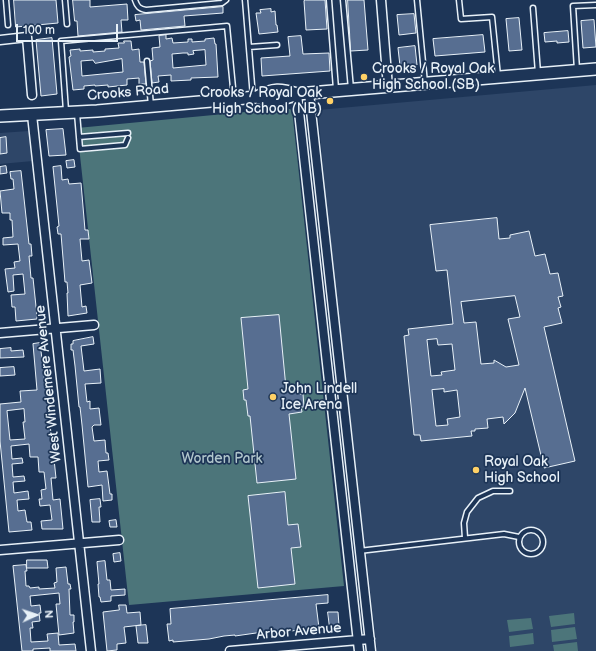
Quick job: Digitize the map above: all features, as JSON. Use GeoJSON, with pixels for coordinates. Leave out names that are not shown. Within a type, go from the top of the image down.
{"type":"FeatureCollection","features":[{"type":"Feature","properties":{"kind":"main road","name":"Crooks Road"},"geometry":{"type":"LineString","coordinates":[[0,116],[72,113],[255,97],[268,101],[283,100],[297,94],[596,68]]}},
{"type":"Feature","properties":{"kind":"street"},"geometry":{"type":"LineString","coordinates":[[381,0],[388,86]]}},
{"type":"Feature","properties":{"kind":"street"},"geometry":{"type":"LineString","coordinates":[[0,40],[27,37],[32,95]]}},
{"type":"Feature","properties":{"kind":"street"},"geometry":{"type":"LineString","coordinates":[[309,93],[371,651]]}},
{"type":"Feature","properties":{"kind":"street"},"geometry":{"type":"LineString","coordinates":[[297,94],[359,651]]}},
{"type":"Feature","properties":{"kind":"street","name":"West Windemere Avenue"},"geometry":{"type":"LineString","coordinates":[[32,115],[91,651]]}},
{"type":"Feature","properties":{"kind":"street"},"geometry":{"type":"LineString","coordinates":[[301,131],[313,129]]}},
{"type":"Feature","properties":{"kind":"street"},"geometry":{"type":"LineString","coordinates":[[308,193],[313,196],[320,197]]}},
{"type":"Feature","properties":{"kind":"street"},"geometry":{"type":"LineString","coordinates":[[317,267],[328,266]]}},
{"type":"Feature","properties":{"kind":"street"},"geometry":{"type":"LineString","coordinates":[[0,333],[94,325]]}},
{"type":"Feature","properties":{"kind":"street"},"geometry":{"type":"LineString","coordinates":[[328,376],[340,374]]}},
{"type":"Feature","properties":{"kind":"street"},"geometry":{"type":"LineString","coordinates":[[333,416],[344,415]]}},
{"type":"Feature","properties":{"kind":"street"},"geometry":{"type":"LineString","coordinates":[[341,488],[352,487]]}},
{"type":"Feature","properties":{"kind":"street"},"geometry":{"type":"LineString","coordinates":[[0,550],[119,540]]}},
{"type":"Feature","properties":{"kind":"street"},"geometry":{"type":"LineString","coordinates":[[348,552],[359,551]]}},
{"type":"Feature","properties":{"kind":"street","name":"Arbor Avenue"},"geometry":{"type":"LineString","coordinates":[[230,651],[370,639]]}},
{"type":"Feature","properties":{"kind":"lane"},"geometry":{"type":"LineString","coordinates":[[6,0],[8,25]]}},
{"type":"Feature","properties":{"kind":"lane"},"geometry":{"type":"LineString","coordinates":[[65,0],[67,24]]}},
{"type":"Feature","properties":{"kind":"lane"},"geometry":{"type":"LineString","coordinates":[[135,0],[137,7],[146,10],[222,3],[226,0]]}},
{"type":"Feature","properties":{"kind":"lane"},"geometry":{"type":"LineString","coordinates":[[245,0],[255,97]]}},
{"type":"Feature","properties":{"kind":"lane"},"geometry":{"type":"LineString","coordinates":[[329,0],[336,91]]}},
{"type":"Feature","properties":{"kind":"lane"},"geometry":{"type":"LineString","coordinates":[[343,0],[350,90]]}},
{"type":"Feature","properties":{"kind":"lane"},"geometry":{"type":"LineString","coordinates":[[417,0],[425,84]]}},
{"type":"Feature","properties":{"kind":"lane"},"geometry":{"type":"LineString","coordinates":[[459,0],[461,20],[492,17],[498,77]]}},
{"type":"Feature","properties":{"kind":"lane"},"geometry":{"type":"LineString","coordinates":[[577,70],[573,6],[596,5]]}},
{"type":"Feature","properties":{"kind":"lane"},"geometry":{"type":"LineString","coordinates":[[533,8],[538,73]]}},
{"type":"Feature","properties":{"kind":"lane"},"geometry":{"type":"LineString","coordinates":[[128,138],[125,145],[80,149],[79,137],[72,113],[61,41],[227,26],[234,99]]}},
{"type":"Feature","properties":{"kind":"lane"},"geometry":{"type":"LineString","coordinates":[[249,47],[277,45]]}},
{"type":"Feature","properties":{"kind":"lane"},"geometry":{"type":"LineString","coordinates":[[147,61],[152,106]]}},
{"type":"Feature","properties":{"kind":"lane"},"geometry":{"type":"LineString","coordinates":[[79,137],[128,133]]}},
{"type":"Feature","properties":{"kind":"lane"},"geometry":{"type":"LineString","coordinates":[[465,538],[464,523],[467,512],[478,498],[493,491],[510,491]]}},
{"type":"Feature","properties":{"kind":"lane"},"geometry":{"type":"LineString","coordinates":[[528,529],[536,530],[542,536],[543,545],[535,554],[527,554],[520,549],[518,541],[519,537],[528,529]]}},
{"type":"Feature","properties":{"kind":"lane"},"geometry":{"type":"LineString","coordinates":[[359,551],[504,534],[519,537]]}},
{"type":"Feature","properties":{"kind":"shaded area","name":"Royal Oak High School"},"geometry":{"type":"Polygon","coordinates":[[[596,85],[596,651],[377,651],[327,212],[318,110],[596,85]]]}},
{"type":"Feature","properties":{"kind":"shaded area"},"geometry":{"type":"Polygon","coordinates":[[[29,131],[33,161],[0,164],[0,133],[29,131]]]}},
{"type":"Feature","properties":{"kind":"green space","name":"Worden Park"},"geometry":{"type":"Polygon","coordinates":[[[287,108],[292,110],[344,586],[129,605],[77,128],[287,108]]]}},
{"type":"Feature","properties":{"kind":"green space"},"geometry":{"type":"Polygon","coordinates":[[[574,613],[575,624],[551,627],[549,616],[574,613]]]}},
{"type":"Feature","properties":{"kind":"green space"},"geometry":{"type":"Polygon","coordinates":[[[531,618],[533,629],[509,632],[507,620],[531,618]]]}},
{"type":"Feature","properties":{"kind":"green space"},"geometry":{"type":"Polygon","coordinates":[[[575,627],[577,639],[552,642],[551,630],[575,627]]]}},
{"type":"Feature","properties":{"kind":"green space"},"geometry":{"type":"Polygon","coordinates":[[[533,633],[534,644],[510,647],[509,636],[533,633]]]}},
{"type":"Feature","properties":{"kind":"green space"},"geometry":{"type":"Polygon","coordinates":[[[577,642],[578,651],[554,651],[553,645],[577,642]]]}},
{"type":"Feature","properties":{"kind":"building"},"geometry":{"type":"Polygon","coordinates":[[[14,0],[56,0],[58,23],[16,27],[14,0]]]}},
{"type":"Feature","properties":{"kind":"building"},"geometry":{"type":"Polygon","coordinates":[[[73,0],[90,0],[90,7],[127,4],[128,20],[121,20],[122,32],[78,36],[73,0]]]}},
{"type":"Feature","properties":{"kind":"building"},"geometry":{"type":"Polygon","coordinates":[[[325,0],[327,29],[306,30],[304,1],[325,0]]]}},
{"type":"Feature","properties":{"kind":"building"},"geometry":{"type":"Polygon","coordinates":[[[348,0],[364,0],[368,50],[351,51],[348,0]]]}},
{"type":"Feature","properties":{"kind":"building"},"geometry":{"type":"Polygon","coordinates":[[[223,7],[223,13],[184,16],[185,26],[141,30],[140,20],[136,21],[135,15],[223,7]]]}},
{"type":"Feature","properties":{"kind":"building"},"geometry":{"type":"Polygon","coordinates":[[[271,9],[271,12],[275,11],[278,32],[259,34],[256,13],[261,13],[260,10],[271,9]]]}},
{"type":"Feature","properties":{"kind":"building"},"geometry":{"type":"Polygon","coordinates":[[[414,14],[416,33],[399,35],[397,15],[414,14]]]}},
{"type":"Feature","properties":{"kind":"building"},"geometry":{"type":"Polygon","coordinates":[[[519,18],[522,50],[509,51],[506,19],[519,18]]]}},
{"type":"Feature","properties":{"kind":"building"},"geometry":{"type":"Polygon","coordinates":[[[594,20],[596,47],[583,48],[581,21],[594,20]]]}},
{"type":"Feature","properties":{"kind":"building"},"geometry":{"type":"Polygon","coordinates":[[[568,31],[569,42],[545,42],[544,33],[568,31]]]}},
{"type":"Feature","properties":{"kind":"building"},"geometry":{"type":"Polygon","coordinates":[[[166,35],[166,39],[172,38],[173,43],[188,42],[188,39],[192,39],[192,42],[205,41],[205,39],[214,38],[216,44],[218,77],[191,78],[191,80],[171,81],[171,75],[158,76],[159,82],[152,83],[150,61],[153,60],[152,48],[160,47],[159,36],[166,35]],[[205,50],[193,51],[194,54],[188,55],[188,53],[172,54],[173,68],[206,65],[205,50]]]}},
{"type":"Feature","properties":{"kind":"building"},"geometry":{"type":"Polygon","coordinates":[[[483,35],[485,52],[435,56],[433,39],[483,35]]]}},
{"type":"Feature","properties":{"kind":"building"},"geometry":{"type":"Polygon","coordinates":[[[301,36],[303,54],[329,53],[330,71],[262,76],[261,58],[290,56],[288,37],[301,36]]]}},
{"type":"Feature","properties":{"kind":"building"},"geometry":{"type":"Polygon","coordinates":[[[52,38],[57,94],[41,96],[36,40],[52,38]]]}},
{"type":"Feature","properties":{"kind":"building"},"geometry":{"type":"Polygon","coordinates":[[[124,41],[131,41],[132,50],[139,49],[140,62],[144,62],[146,84],[139,84],[139,78],[127,79],[127,85],[108,87],[108,85],[84,86],[84,89],[73,90],[69,57],[71,56],[70,50],[93,50],[93,52],[105,51],[105,49],[119,48],[118,43],[124,43],[124,41]],[[122,59],[95,63],[93,60],[81,61],[82,76],[123,72],[122,59]]]}},
{"type":"Feature","properties":{"kind":"building"},"geometry":{"type":"Polygon","coordinates":[[[415,46],[417,65],[400,66],[398,48],[415,46]]]}},
{"type":"Feature","properties":{"kind":"building"},"geometry":{"type":"Polygon","coordinates":[[[63,129],[66,155],[49,156],[46,130],[63,129]]]}},
{"type":"Feature","properties":{"kind":"building"},"geometry":{"type":"Polygon","coordinates":[[[6,137],[7,153],[0,154],[0,138],[6,137]]]}},
{"type":"Feature","properties":{"kind":"building"},"geometry":{"type":"Polygon","coordinates":[[[74,160],[75,167],[67,168],[66,161],[74,160]]]}},
{"type":"Feature","properties":{"kind":"building"},"geometry":{"type":"Polygon","coordinates":[[[6,166],[7,173],[0,174],[0,167],[6,166]]]}},
{"type":"Feature","properties":{"kind":"building"},"geometry":{"type":"Polygon","coordinates":[[[61,166],[62,180],[68,179],[69,184],[81,183],[85,230],[88,230],[89,239],[80,239],[82,261],[89,260],[92,283],[80,285],[82,307],[86,306],[87,313],[68,316],[67,282],[65,282],[61,234],[58,234],[57,227],[59,226],[53,167],[61,166]]]}},
{"type":"Feature","properties":{"kind":"building"},"geometry":{"type":"Polygon","coordinates":[[[21,171],[29,244],[31,244],[32,256],[29,256],[37,319],[16,321],[15,307],[12,307],[11,295],[25,294],[23,274],[13,275],[14,291],[8,292],[5,269],[15,268],[14,262],[20,261],[18,244],[3,245],[3,238],[13,237],[10,213],[2,213],[0,191],[14,189],[13,179],[11,179],[10,172],[21,171]]]}},
{"type":"Feature","properties":{"kind":"building","name":"Royal Oak High School"},"geometry":{"type":"Polygon","coordinates":[[[497,218],[499,239],[510,238],[510,235],[529,231],[535,256],[545,254],[550,274],[558,273],[563,296],[558,297],[561,307],[558,308],[562,323],[544,327],[575,461],[544,468],[525,388],[515,413],[504,424],[503,417],[487,419],[488,428],[475,429],[475,431],[471,431],[472,436],[421,441],[420,435],[414,435],[404,336],[409,335],[408,329],[453,324],[447,270],[436,271],[430,225],[497,218]],[[515,296],[461,302],[464,323],[476,322],[481,364],[494,363],[494,360],[506,367],[519,365],[508,319],[520,317],[515,296]],[[437,339],[427,340],[431,376],[442,375],[441,372],[455,370],[452,344],[438,345],[437,339]],[[444,389],[432,390],[436,426],[448,425],[447,419],[460,417],[457,390],[444,392],[444,389]]]}},
{"type":"Feature","properties":{"kind":"building","name":"John Lindell Ice Arena"},"geometry":{"type":"Polygon","coordinates":[[[279,315],[286,388],[299,387],[300,394],[303,394],[304,407],[301,407],[302,412],[289,414],[296,479],[257,483],[250,416],[248,416],[243,390],[248,389],[241,318],[279,315]]]}},
{"type":"Feature","properties":{"kind":"building"},"geometry":{"type":"Polygon","coordinates":[[[93,337],[94,344],[81,346],[84,371],[100,369],[101,383],[85,384],[87,402],[90,401],[90,409],[99,408],[101,425],[94,425],[92,427],[94,441],[105,440],[106,453],[108,453],[109,460],[98,461],[99,472],[107,471],[110,494],[112,494],[112,500],[103,501],[102,485],[88,487],[75,366],[73,350],[71,350],[71,344],[73,344],[73,341],[93,337]]]}},
{"type":"Feature","properties":{"kind":"building"},"geometry":{"type":"Polygon","coordinates":[[[40,343],[56,478],[51,478],[53,500],[60,499],[63,529],[42,529],[41,521],[52,520],[50,505],[40,506],[39,499],[42,499],[41,490],[46,489],[44,472],[39,472],[38,457],[30,457],[29,444],[11,446],[12,459],[22,458],[23,463],[12,464],[13,477],[24,476],[25,481],[13,482],[14,493],[28,491],[29,499],[17,500],[18,511],[25,510],[27,522],[31,522],[32,530],[9,532],[0,441],[0,404],[21,402],[20,391],[37,390],[33,344],[40,343]],[[24,409],[7,411],[10,440],[25,439],[23,422],[25,422],[24,409]]]}},
{"type":"Feature","properties":{"kind":"building"},"geometry":{"type":"Polygon","coordinates":[[[11,348],[11,351],[23,350],[24,357],[0,358],[0,349],[11,348]]]}},
{"type":"Feature","properties":{"kind":"building"},"geometry":{"type":"Polygon","coordinates":[[[14,367],[15,375],[0,376],[0,368],[14,367]]]}},
{"type":"Feature","properties":{"kind":"building"},"geometry":{"type":"Polygon","coordinates":[[[285,492],[288,525],[298,524],[301,547],[291,548],[295,584],[258,588],[248,496],[285,492]]]}},
{"type":"Feature","properties":{"kind":"building"},"geometry":{"type":"Polygon","coordinates":[[[100,499],[100,522],[92,522],[90,500],[100,499]]]}},
{"type":"Feature","properties":{"kind":"building"},"geometry":{"type":"Polygon","coordinates":[[[116,520],[117,527],[110,527],[109,521],[116,520]]]}},
{"type":"Feature","properties":{"kind":"building"},"geometry":{"type":"Polygon","coordinates":[[[120,553],[121,561],[114,562],[113,554],[120,553]]]}},
{"type":"Feature","properties":{"kind":"building"},"geometry":{"type":"Polygon","coordinates":[[[27,560],[47,560],[48,568],[27,568],[27,560]]]}},
{"type":"Feature","properties":{"kind":"building"},"geometry":{"type":"Polygon","coordinates":[[[105,561],[107,580],[110,580],[111,590],[125,589],[125,595],[111,596],[111,601],[101,602],[99,597],[97,562],[105,561]]]}},
{"type":"Feature","properties":{"kind":"building"},"geometry":{"type":"Polygon","coordinates":[[[26,565],[26,586],[29,586],[30,588],[39,587],[39,589],[55,588],[54,583],[57,582],[56,568],[66,567],[68,584],[70,584],[71,589],[69,589],[70,615],[74,615],[74,633],[59,635],[56,604],[60,604],[59,593],[30,596],[31,606],[40,605],[41,613],[39,613],[40,621],[32,622],[33,628],[30,628],[31,642],[48,641],[47,634],[58,633],[59,645],[75,644],[76,651],[50,651],[50,648],[22,651],[13,566],[26,565]]]}},
{"type":"Feature","properties":{"kind":"building"},"geometry":{"type":"Polygon","coordinates":[[[328,595],[328,603],[316,604],[319,628],[281,632],[263,632],[209,639],[169,641],[167,624],[171,624],[170,609],[328,595]]]}},
{"type":"Feature","properties":{"kind":"building"},"geometry":{"type":"Polygon","coordinates":[[[119,605],[126,605],[127,613],[140,612],[141,625],[124,627],[126,643],[117,644],[117,650],[107,651],[103,612],[119,610],[119,605]]]}},
{"type":"Feature","properties":{"kind":"building"},"geometry":{"type":"Polygon","coordinates":[[[328,612],[338,612],[339,625],[330,628],[328,612]]]}},
{"type":"Feature","properties":{"kind":"building"},"geometry":{"type":"Polygon","coordinates":[[[146,625],[148,643],[138,643],[136,626],[146,625]]]}},
{"type":"Feature","properties":{"kind":"place","name":"Crooks / Royal Oak High School (SB)"},"geometry":{"type":"Point","coordinates":[364,77]}},
{"type":"Feature","properties":{"kind":"place","name":"Crooks / Royal Oak High School (NB)"},"geometry":{"type":"Point","coordinates":[330,101]}},
{"type":"Feature","properties":{"kind":"place","name":"John Lindell Ice Arena"},"geometry":{"type":"Point","coordinates":[273,397]}},
{"type":"Feature","properties":{"kind":"place","name":"Royal Oak High School"},"geometry":{"type":"Point","coordinates":[476,470]}}]}
